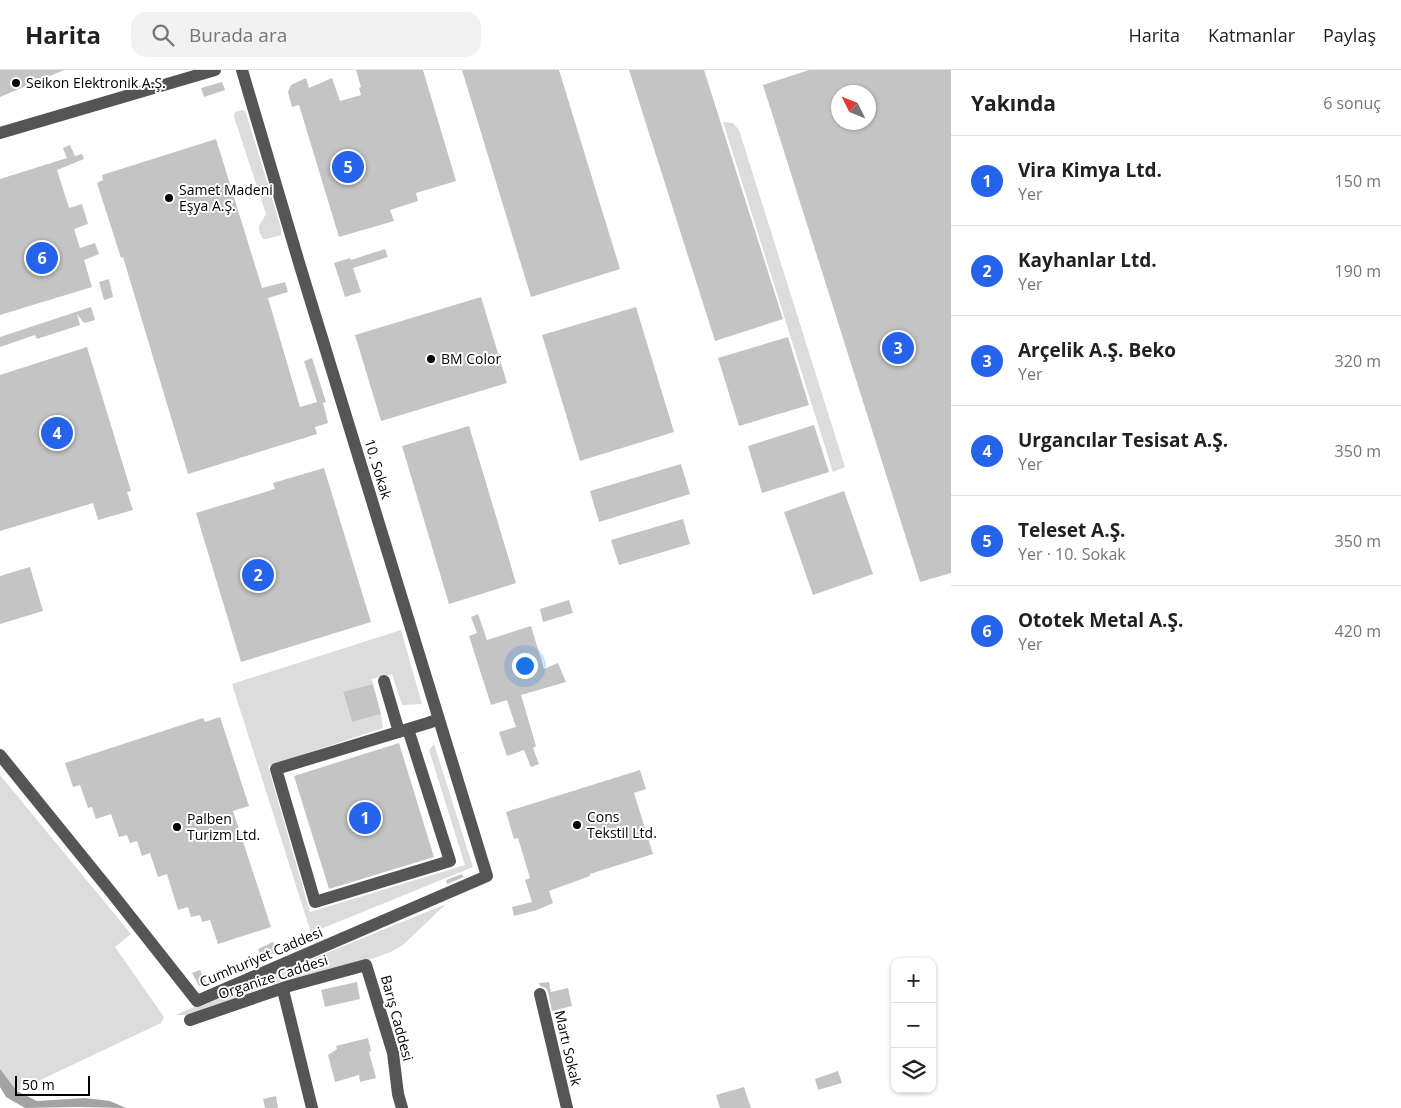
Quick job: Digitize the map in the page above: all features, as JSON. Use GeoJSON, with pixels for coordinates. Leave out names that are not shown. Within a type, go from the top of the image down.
{"type":"FeatureCollection","features":[{"type":"Feature","properties":{"kind":"street"},"geometry":{"type":"LineString","coordinates":[[0,133],[215,70]]}},
{"type":"Feature","properties":{"kind":"street","name":"10. Sokak"},"geometry":{"type":"LineString","coordinates":[[242,70],[487,876]]}},
{"type":"Feature","properties":{"kind":"street"},"geometry":{"type":"LineString","coordinates":[[384,681],[403,730],[450,861],[315,902],[276,770],[403,730],[439,719]]}},
{"type":"Feature","properties":{"kind":"street","name":"Cumhuriyet Caddesi"},"geometry":{"type":"LineString","coordinates":[[0,755],[197,1000],[487,876]]}},
{"type":"Feature","properties":{"kind":"street","name":"Organize Caddesi"},"geometry":{"type":"LineString","coordinates":[[190,1020],[289,986],[366,965]]}},
{"type":"Feature","properties":{"kind":"street","name":"Barış Caddesi"},"geometry":{"type":"LineString","coordinates":[[366,965],[393,1053],[398,1094],[402,1108]]}},
{"type":"Feature","properties":{"kind":"street"},"geometry":{"type":"LineString","coordinates":[[284,994],[312,1108]]}},
{"type":"Feature","properties":{"kind":"street","name":"Martı Sokak"},"geometry":{"type":"LineString","coordinates":[[540,994],[567,1108]]}},
{"type":"Feature","properties":{"kind":"shaded area"},"geometry":{"type":"Polygon","coordinates":[[[243,110],[246,113],[281,228],[281,235],[267,239],[263,239],[259,228],[266,214],[234,117],[235,112],[243,110]]]}},
{"type":"Feature","properties":{"kind":"shaded area"},"geometry":{"type":"Polygon","coordinates":[[[723,122],[733,123],[739,130],[845,467],[833,472],[723,122]]]}},
{"type":"Feature","properties":{"kind":"shaded area"},"geometry":{"type":"Polygon","coordinates":[[[401,630],[422,704],[402,705],[392,674],[371,679],[373,684],[343,693],[352,722],[381,714],[383,728],[268,766],[310,912],[465,865],[429,750],[434,744],[473,867],[311,933],[232,684],[401,630]]]}},
{"type":"Feature","properties":{"kind":"shaded area"},"geometry":{"type":"Polygon","coordinates":[[[0,775],[131,934],[115,947],[164,1017],[161,1023],[17,1091],[0,1069],[0,775]]]}},
{"type":"Feature","properties":{"kind":"shaded area"},"geometry":{"type":"Polygon","coordinates":[[[446,904],[404,944],[391,952],[371,959],[266,986],[195,1015],[175,1015],[446,904]]]}},
{"type":"Feature","properties":{"kind":"shaded area"},"geometry":{"type":"Polygon","coordinates":[[[0,1069],[17,1091],[37,1101],[85,1098],[110,1101],[126,1108],[25,1108],[6,1097],[0,1087],[0,1069]]]}},
{"type":"Feature","properties":{"kind":"building","name":"Seikon Elektronik A.Ş."},"geometry":{"type":"Polygon","coordinates":[[[0,70],[64,70],[0,97],[0,70]]]}},
{"type":"Feature","properties":{"kind":"building"},"geometry":{"type":"Polygon","coordinates":[[[356,70],[423,70],[456,181],[416,193],[418,201],[390,210],[394,221],[339,237],[299,105],[292,107],[288,92],[291,85],[306,78],[309,88],[332,78],[340,101],[361,95],[359,88],[361,87],[356,70]]]}},
{"type":"Feature","properties":{"kind":"building"},"geometry":{"type":"Polygon","coordinates":[[[462,70],[559,70],[620,269],[531,297],[462,70]]]}},
{"type":"Feature","properties":{"kind":"building"},"geometry":{"type":"Polygon","coordinates":[[[629,70],[704,70],[783,319],[715,341],[629,70]]]}},
{"type":"Feature","properties":{"kind":"building"},"geometry":{"type":"Polygon","coordinates":[[[809,70],[951,70],[951,573],[920,582],[763,85],[809,70]]]}},
{"type":"Feature","properties":{"kind":"building"},"geometry":{"type":"Polygon","coordinates":[[[222,82],[225,90],[204,97],[201,88],[222,82]]]}},
{"type":"Feature","properties":{"kind":"building"},"geometry":{"type":"Polygon","coordinates":[[[216,139],[262,288],[285,282],[288,292],[268,298],[300,407],[317,402],[304,361],[312,358],[326,402],[323,403],[328,423],[315,427],[317,434],[188,474],[123,257],[121,258],[97,183],[103,180],[102,175],[216,139]]]}},
{"type":"Feature","properties":{"kind":"building"},"geometry":{"type":"Polygon","coordinates":[[[70,145],[75,156],[82,154],[84,159],[57,170],[69,208],[82,204],[88,224],[74,229],[80,248],[95,243],[99,254],[84,260],[92,287],[0,315],[0,179],[67,158],[63,148],[70,145]]]}},
{"type":"Feature","properties":{"kind":"building"},"geometry":{"type":"Polygon","coordinates":[[[385,249],[388,257],[353,268],[361,292],[345,297],[334,263],[350,258],[351,260],[385,249]]]}},
{"type":"Feature","properties":{"kind":"building"},"geometry":{"type":"Polygon","coordinates":[[[109,279],[113,297],[104,300],[99,282],[109,279]]]}},
{"type":"Feature","properties":{"kind":"building","name":"BM Color"},"geometry":{"type":"Polygon","coordinates":[[[481,297],[507,383],[381,421],[355,335],[481,297]]]}},
{"type":"Feature","properties":{"kind":"building"},"geometry":{"type":"Polygon","coordinates":[[[91,307],[95,320],[84,323],[77,314],[80,325],[37,339],[35,335],[0,347],[0,337],[91,307]]]}},
{"type":"Feature","properties":{"kind":"building"},"geometry":{"type":"Polygon","coordinates":[[[636,307],[674,432],[580,461],[542,335],[636,307]]]}},
{"type":"Feature","properties":{"kind":"building"},"geometry":{"type":"Polygon","coordinates":[[[788,337],[809,405],[739,426],[718,358],[788,337]]]}},
{"type":"Feature","properties":{"kind":"building"},"geometry":{"type":"Polygon","coordinates":[[[87,347],[131,491],[127,492],[133,510],[98,520],[93,503],[0,531],[0,375],[87,347]]]}},
{"type":"Feature","properties":{"kind":"building"},"geometry":{"type":"Polygon","coordinates":[[[814,425],[829,472],[762,493],[748,446],[814,425]]]}},
{"type":"Feature","properties":{"kind":"building"},"geometry":{"type":"Polygon","coordinates":[[[469,426],[516,583],[449,604],[402,446],[469,426]]]}},
{"type":"Feature","properties":{"kind":"building"},"geometry":{"type":"Polygon","coordinates":[[[681,464],[690,494],[599,522],[590,491],[681,464]]]}},
{"type":"Feature","properties":{"kind":"building"},"geometry":{"type":"Polygon","coordinates":[[[324,468],[371,622],[241,662],[196,513],[275,489],[273,483],[324,468]]]}},
{"type":"Feature","properties":{"kind":"building"},"geometry":{"type":"Polygon","coordinates":[[[844,491],[873,574],[813,595],[784,512],[844,491]]]}},
{"type":"Feature","properties":{"kind":"building"},"geometry":{"type":"Polygon","coordinates":[[[683,519],[690,544],[619,565],[611,540],[683,519]]]}},
{"type":"Feature","properties":{"kind":"building"},"geometry":{"type":"Polygon","coordinates":[[[30,567],[43,611],[0,624],[0,576],[30,567]]]}},
{"type":"Feature","properties":{"kind":"building"},"geometry":{"type":"Polygon","coordinates":[[[569,600],[573,613],[543,622],[540,609],[569,600]]]}},
{"type":"Feature","properties":{"kind":"building"},"geometry":{"type":"Polygon","coordinates":[[[478,614],[487,640],[531,626],[544,669],[558,663],[566,682],[521,695],[536,746],[533,748],[539,764],[531,767],[524,750],[507,756],[499,732],[516,727],[507,700],[491,705],[469,636],[477,633],[471,617],[478,614]]]}},
{"type":"Feature","properties":{"kind":"building"},"geometry":{"type":"Polygon","coordinates":[[[373,684],[381,714],[352,722],[343,692],[373,684]]]}},
{"type":"Feature","properties":{"kind":"building","name":"Palben Turizm Ltd."},"geometry":{"type":"Polygon","coordinates":[[[220,717],[249,806],[233,811],[271,927],[218,944],[210,920],[202,922],[200,915],[191,917],[188,907],[178,910],[167,874],[158,877],[150,853],[142,856],[137,841],[130,843],[127,835],[119,837],[111,814],[96,819],[92,807],[88,808],[80,785],[73,787],[65,763],[203,718],[205,722],[220,717]]]}},
{"type":"Feature","properties":{"kind":"building"},"geometry":{"type":"Polygon","coordinates":[[[399,743],[434,857],[329,889],[294,776],[399,743]]]}},
{"type":"Feature","properties":{"kind":"building","name":"Cons Tekstil Ltd."},"geometry":{"type":"Polygon","coordinates":[[[640,770],[646,789],[634,793],[653,854],[590,874],[590,876],[549,891],[553,903],[537,910],[514,916],[512,907],[532,902],[525,880],[530,878],[518,838],[514,839],[506,812],[640,770]]]}},
{"type":"Feature","properties":{"kind":"building"},"geometry":{"type":"Polygon","coordinates":[[[462,874],[464,877],[447,884],[446,880],[462,874]]]}},
{"type":"Feature","properties":{"kind":"building"},"geometry":{"type":"Polygon","coordinates":[[[273,942],[277,952],[262,958],[258,949],[273,942]]]}},
{"type":"Feature","properties":{"kind":"building"},"geometry":{"type":"Polygon","coordinates":[[[200,970],[206,982],[199,986],[192,973],[200,970]]]}},
{"type":"Feature","properties":{"kind":"building"},"geometry":{"type":"Polygon","coordinates":[[[357,982],[360,999],[325,1007],[321,990],[357,982]]]}},
{"type":"Feature","properties":{"kind":"building"},"geometry":{"type":"Polygon","coordinates":[[[549,982],[551,992],[568,988],[572,1006],[552,1011],[548,992],[539,983],[549,982]]]}},
{"type":"Feature","properties":{"kind":"building"},"geometry":{"type":"Polygon","coordinates":[[[368,1038],[371,1051],[369,1052],[376,1078],[360,1082],[359,1075],[335,1082],[328,1055],[337,1049],[336,1046],[368,1038]]]}},
{"type":"Feature","properties":{"kind":"building"},"geometry":{"type":"Polygon","coordinates":[[[838,1071],[842,1083],[818,1090],[815,1079],[838,1071]]]}},
{"type":"Feature","properties":{"kind":"building"},"geometry":{"type":"Polygon","coordinates":[[[744,1087],[751,1108],[720,1108],[716,1095],[744,1087]]]}},
{"type":"Feature","properties":{"kind":"building"},"geometry":{"type":"Polygon","coordinates":[[[276,1096],[278,1108],[265,1108],[263,1099],[276,1096]]]}},
{"type":"Feature","properties":{"kind":"place","name":"Seikon Elektronik A.Ş."},"geometry":{"type":"Point","coordinates":[16,83]}},
{"type":"Feature","properties":{"kind":"place","name":"Teleset A.Ş."},"geometry":{"type":"Point","coordinates":[348,167]}},
{"type":"Feature","properties":{"kind":"place","name":"Samet Madeni Eşya A.Ş."},"geometry":{"type":"Point","coordinates":[169,198]}},
{"type":"Feature","properties":{"kind":"place","name":"Ototek Metal A.Ş."},"geometry":{"type":"Point","coordinates":[42,258]}},
{"type":"Feature","properties":{"kind":"place","name":"Arçelik A.Ş. Beko"},"geometry":{"type":"Point","coordinates":[898,348]}},
{"type":"Feature","properties":{"kind":"place","name":"BM Color"},"geometry":{"type":"Point","coordinates":[431,359]}},
{"type":"Feature","properties":{"kind":"place","name":"Urgancılar Tesisat A.Ş."},"geometry":{"type":"Point","coordinates":[57,433]}},
{"type":"Feature","properties":{"kind":"place","name":"Kayhanlar Ltd."},"geometry":{"type":"Point","coordinates":[258,575]}},
{"type":"Feature","properties":{"kind":"place","name":"Vira Kimya Ltd."},"geometry":{"type":"Point","coordinates":[365,818]}},
{"type":"Feature","properties":{"kind":"place","name":"Cons Tekstil Ltd."},"geometry":{"type":"Point","coordinates":[577,825]}},
{"type":"Feature","properties":{"kind":"place","name":"Palben Turizm Ltd."},"geometry":{"type":"Point","coordinates":[177,827]}}]}
